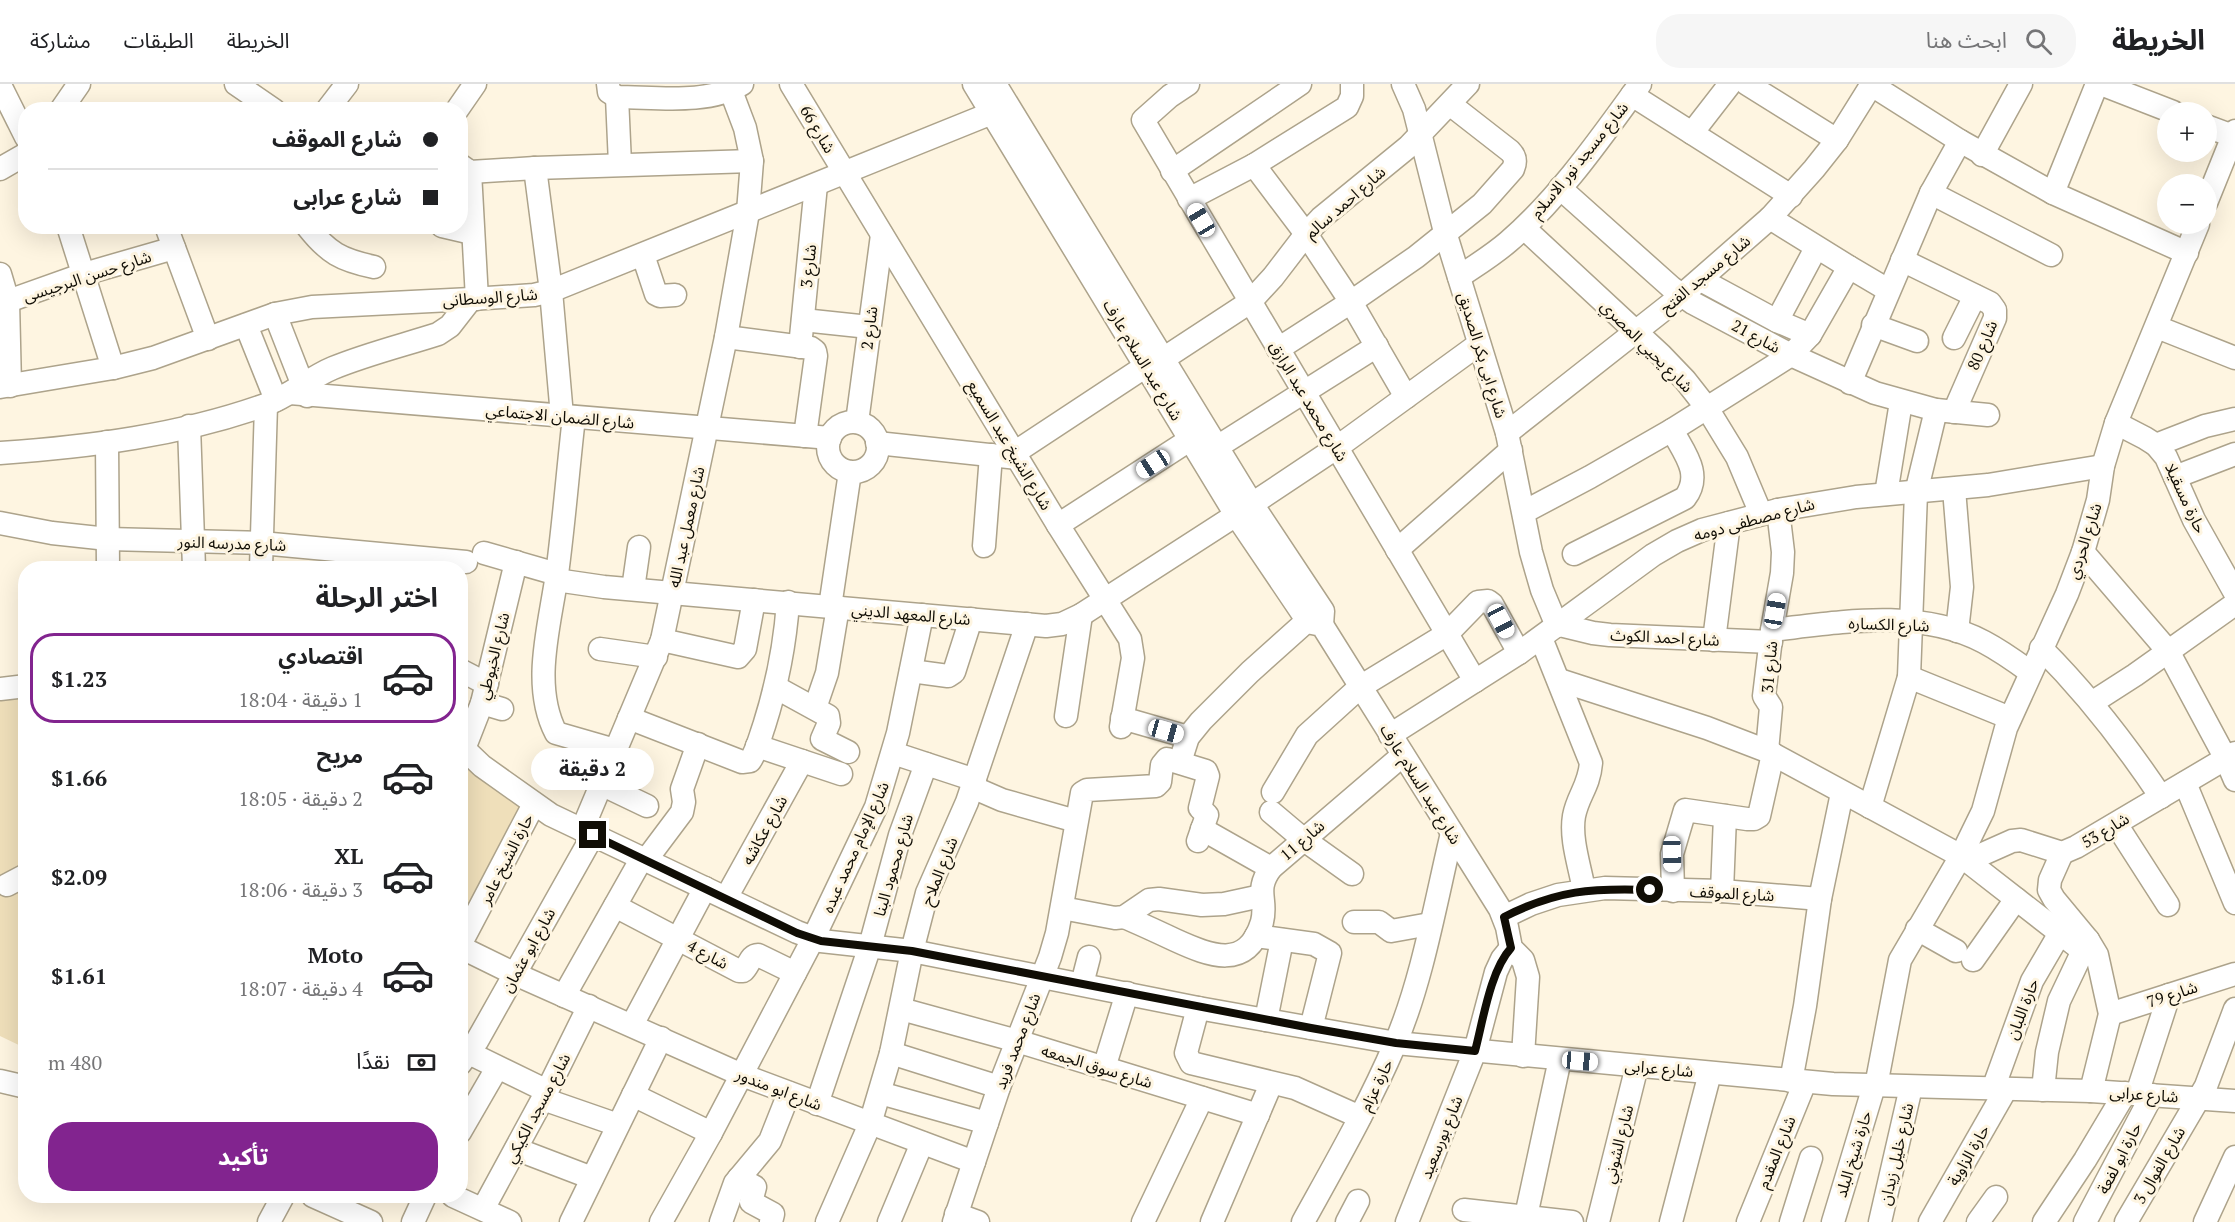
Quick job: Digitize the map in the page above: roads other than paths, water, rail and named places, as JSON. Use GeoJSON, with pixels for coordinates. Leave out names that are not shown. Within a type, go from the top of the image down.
{"type":"FeatureCollection","features":[{"type":"Feature","properties":{"kind":"street"},"geometry":{"type":"LineString","coordinates":[[67,102],[79,84]]}},
{"type":"Feature","properties":{"kind":"street"},"geometry":{"type":"LineString","coordinates":[[322,102],[325,84]]}},
{"type":"Feature","properties":{"kind":"street"},"geometry":{"type":"LineString","coordinates":[[333,102],[347,84]]}},
{"type":"Feature","properties":{"kind":"street"},"geometry":{"type":"LineString","coordinates":[[463,102],[475,84]]}},
{"type":"Feature","properties":{"kind":"street","name":"شارع 66"},"geometry":{"type":"LineString","coordinates":[[791,84],[844,174]]}},
{"type":"Feature","properties":{"kind":"street","name":"شارع عبد السلام عارف"},"geometry":{"type":"LineString","coordinates":[[974,84],[1155,362],[1217,447],[1244,510]]}},
{"type":"Feature","properties":{"kind":"street","name":"شارع محمد عبد الرازق"},"geometry":{"type":"LineString","coordinates":[[1188,84],[1170,96],[1143,120],[1475,681]]}},
{"type":"Feature","properties":{"kind":"street"},"geometry":{"type":"LineString","coordinates":[[1172,171],[1300,84]]}},
{"type":"Feature","properties":{"kind":"street"},"geometry":{"type":"LineString","coordinates":[[1189,199],[1254,165],[1347,107],[1352,96],[1352,84]]}},
{"type":"Feature","properties":{"kind":"street","name":"شارع ابى بكر الصديق"},"geometry":{"type":"LineString","coordinates":[[1403,84],[1414,109],[1445,232],[1509,441],[1531,552],[1553,630],[1559,680],[1591,763],[1590,778],[1578,801],[1572,827],[1584,890]]}},
{"type":"Feature","properties":{"kind":"street","name":"شارع احمد سالم"},"geometry":{"type":"LineString","coordinates":[[1016,455],[1250,302],[1321,218],[1396,158],[1451,105],[1468,84]]}},
{"type":"Feature","properties":{"kind":"street"},"geometry":{"type":"LineString","coordinates":[[1692,133],[1730,84]]}},
{"type":"Feature","properties":{"kind":"street"},"geometry":{"type":"LineString","coordinates":[[1747,84],[1837,140]]}},
{"type":"Feature","properties":{"kind":"street"},"geometry":{"type":"LineString","coordinates":[[1871,84],[1960,141],[2053,193],[2187,253]]}},
{"type":"Feature","properties":{"kind":"street","name":"شارع مسجد الفتح"},"geometry":{"type":"LineString","coordinates":[[1397,550],[1509,441],[1634,331],[1701,280],[1770,218],[1837,140],[1871,84]]}},
{"type":"Feature","properties":{"kind":"street"},"geometry":{"type":"LineString","coordinates":[[1982,154],[2021,84]]}},
{"type":"Feature","properties":{"kind":"street"},"geometry":{"type":"LineString","coordinates":[[2053,193],[2099,84],[2157,106]]}},
{"type":"Feature","properties":{"kind":"street"},"geometry":{"type":"LineString","coordinates":[[0,85],[18,121]]}},
{"type":"Feature","properties":{"kind":"street"},"geometry":{"type":"LineString","coordinates":[[238,85],[262,102]]}},
{"type":"Feature","properties":{"kind":"street","name":"شارع عبد السلام عارف"},"geometry":{"type":"LineString","coordinates":[[997,85],[1155,362],[1191,439],[1244,510],[1315,623],[1360,687],[1504,917],[1511,948],[1523,960],[1528,977],[1523,1056]]}},
{"type":"Feature","properties":{"kind":"street"},"geometry":{"type":"LineString","coordinates":[[620,164],[613,91],[706,98],[736,88]]}},
{"type":"Feature","properties":{"kind":"street","name":"شارع معمل عبد الله"},"geometry":{"type":"LineString","coordinates":[[588,833],[601,784],[659,648],[726,337],[748,212],[752,161],[736,88]]}},
{"type":"Feature","properties":{"kind":"street"},"geometry":{"type":"LineString","coordinates":[[1636,89],[1692,133],[1791,196]]}},
{"type":"Feature","properties":{"kind":"street","name":"شارع مسجد نور الاسلام"},"geometry":{"type":"LineString","coordinates":[[1459,277],[1524,228],[1560,188],[1636,89]]}},
{"type":"Feature","properties":{"kind":"street"},"geometry":{"type":"LineString","coordinates":[[1278,349],[1416,257],[1482,204],[1498,188],[1516,163],[1515,156],[1510,151],[1451,105]]}},
{"type":"Feature","properties":{"kind":"street","name":"شارع الوسطانى"},"geometry":{"type":"LineString","coordinates":[[5,386],[113,368],[153,358],[274,314],[312,307],[474,299],[551,291],[992,113]]}},
{"type":"Feature","properties":{"kind":"street"},"geometry":{"type":"LineString","coordinates":[[2217,129],[2234,134],[2217,176]]}},
{"type":"Feature","properties":{"kind":"street"},"geometry":{"type":"LineString","coordinates":[[1850,383],[1931,193],[1960,141]]}},
{"type":"Feature","properties":{"kind":"street"},"geometry":{"type":"LineString","coordinates":[[0,169],[18,159]]}},
{"type":"Feature","properties":{"kind":"street"},"geometry":{"type":"LineString","coordinates":[[468,168],[752,161]]}},
{"type":"Feature","properties":{"kind":"street"},"geometry":{"type":"LineString","coordinates":[[1254,165],[1306,234],[1351,302],[1406,398]]}},
{"type":"Feature","properties":{"kind":"street"},"geometry":{"type":"LineString","coordinates":[[535,168],[568,417],[557,577],[543,668],[545,696],[556,733],[615,750]]}},
{"type":"Feature","properties":{"kind":"street","name":"شارع الشيخ عبد السميع"},"geometry":{"type":"LineString","coordinates":[[844,174],[1130,639],[1133,647],[1121,722],[1188,737]]}},
{"type":"Feature","properties":{"kind":"street","name":"شارع 3"},"geometry":{"type":"LineString","coordinates":[[800,347],[816,185]]}},
{"type":"Feature","properties":{"kind":"street","name":"شارع 21"},"geometry":{"type":"LineString","coordinates":[[1560,188],[1681,296],[1791,355],[1850,383],[1901,402],[1945,411],[1988,415]]}},
{"type":"Feature","properties":{"kind":"street"},"geometry":{"type":"LineString","coordinates":[[1931,193],[2051,255]]}},
{"type":"Feature","properties":{"kind":"street"},"geometry":{"type":"LineString","coordinates":[[0,453],[107,442],[189,426],[289,396],[334,368],[438,334],[450,326],[474,299],[472,232],[468,195]]}},
{"type":"Feature","properties":{"kind":"street"},"geometry":{"type":"LineString","coordinates":[[1770,218],[1888,290]]}},
{"type":"Feature","properties":{"kind":"street","name":"شارع يحيي المصري"},"geometry":{"type":"LineString","coordinates":[[1524,228],[1669,363],[1707,408],[1770,512]]}},
{"type":"Feature","properties":{"kind":"street"},"geometry":{"type":"LineString","coordinates":[[468,231],[472,232]]}},
{"type":"Feature","properties":{"kind":"street"},"geometry":{"type":"LineString","coordinates":[[71,234],[113,368]]}},
{"type":"Feature","properties":{"kind":"street"},"geometry":{"type":"LineString","coordinates":[[169,234],[208,339]]}},
{"type":"Feature","properties":{"kind":"street"},"geometry":{"type":"LineString","coordinates":[[313,234],[336,256],[374,267]]}},
{"type":"Feature","properties":{"kind":"street","name":"شارع الحردي"},"geometry":{"type":"LineString","coordinates":[[1917,929],[1964,858],[1983,811],[2010,718],[2067,594],[2083,552],[2098,500],[2103,466],[2116,423],[2194,234]]}},
{"type":"Feature","properties":{"kind":"street","name":"شارع 2"},"geometry":{"type":"LineString","coordinates":[[857,422],[882,235]]}},
{"type":"Feature","properties":{"kind":"street","name":"شارع حسن البرجيسى"},"geometry":{"type":"LineString","coordinates":[[4,303],[84,274],[174,248]]}},
{"type":"Feature","properties":{"kind":"street"},"geometry":{"type":"LineString","coordinates":[[1777,321],[1816,248]]}},
{"type":"Feature","properties":{"kind":"street"},"geometry":{"type":"LineString","coordinates":[[643,255],[656,294],[675,295]]}},
{"type":"Feature","properties":{"kind":"street","name":"شارع 80"},"geometry":{"type":"LineString","coordinates":[[1902,260],[1993,306],[1996,314],[1945,411]]}},
{"type":"Feature","properties":{"kind":"street"},"geometry":{"type":"LineString","coordinates":[[1524,512],[1672,430],[1791,355],[1810,336],[1849,267]]}},
{"type":"Feature","properties":{"kind":"street"},"geometry":{"type":"LineString","coordinates":[[0,274],[4,303],[5,386]]}},
{"type":"Feature","properties":{"kind":"street"},"geometry":{"type":"LineString","coordinates":[[1701,280],[1810,336]]}},
{"type":"Feature","properties":{"kind":"street"},"geometry":{"type":"LineString","coordinates":[[1954,338],[1975,296]]}},
{"type":"Feature","properties":{"kind":"street"},"geometry":{"type":"LineString","coordinates":[[261,561],[261,543],[289,396],[274,314]]}},
{"type":"Feature","properties":{"kind":"street"},"geometry":{"type":"LineString","coordinates":[[802,320],[868,327]]}},
{"type":"Feature","properties":{"kind":"street"},"geometry":{"type":"LineString","coordinates":[[246,325],[289,396]]}},
{"type":"Feature","properties":{"kind":"street"},"geometry":{"type":"LineString","coordinates":[[1874,325],[1917,341]]}},
{"type":"Feature","properties":{"kind":"street"},"geometry":{"type":"LineString","coordinates":[[2157,327],[2235,358]]}},
{"type":"Feature","properties":{"kind":"street"},"geometry":{"type":"LineString","coordinates":[[726,337],[811,348],[815,351],[805,436]]}},
{"type":"Feature","properties":{"kind":"street","name":"شارع المعهد الديني"},"geometry":{"type":"LineString","coordinates":[[516,562],[557,577],[633,589],[971,620],[1046,626],[1062,624],[1105,601],[1244,510],[1336,448],[1479,344]]}},
{"type":"Feature","properties":{"kind":"street"},"geometry":{"type":"LineString","coordinates":[[1217,447],[1377,346]]}},
{"type":"Feature","properties":{"kind":"street","name":"شارع الضمان الاجتماعي"},"geometry":{"type":"LineString","coordinates":[[289,396],[830,438]]}},
{"type":"Feature","properties":{"kind":"street"},"geometry":{"type":"LineString","coordinates":[[1886,494],[1901,402]]}},
{"type":"Feature","properties":{"kind":"street"},"geometry":{"type":"LineString","coordinates":[[1870,807],[1909,678],[1916,493],[1945,411]]}},
{"type":"Feature","properties":{"kind":"street"},"geometry":{"type":"LineString","coordinates":[[2156,445],[2205,426],[2235,419]]}},
{"type":"Feature","properties":{"kind":"street"},"geometry":{"type":"LineString","coordinates":[[857,422],[871,429],[878,451],[871,464],[858,471],[850,472],[838,467],[830,457],[828,444],[833,432],[844,424],[857,422]]}},
{"type":"Feature","properties":{"kind":"street","name":"حارة مسقيلا"},"geometry":{"type":"LineString","coordinates":[[2116,423],[2156,445],[2166,457],[2194,520],[2235,593]]}},
{"type":"Feature","properties":{"kind":"street"},"geometry":{"type":"LineString","coordinates":[[189,426],[194,561]]}},
{"type":"Feature","properties":{"kind":"street"},"geometry":{"type":"LineString","coordinates":[[1574,554],[1685,498],[1691,490],[1693,471],[1672,430]]}},
{"type":"Feature","properties":{"kind":"street"},"geometry":{"type":"LineString","coordinates":[[1058,525],[1191,439]]}},
{"type":"Feature","properties":{"kind":"street"},"geometry":{"type":"LineString","coordinates":[[107,442],[108,561]]}},
{"type":"Feature","properties":{"kind":"street"},"geometry":{"type":"LineString","coordinates":[[877,443],[991,455],[1016,455]]}},
{"type":"Feature","properties":{"kind":"street"},"geometry":{"type":"LineString","coordinates":[[2175,477],[2235,454]]}},
{"type":"Feature","properties":{"kind":"street"},"geometry":{"type":"LineString","coordinates":[[984,546],[991,455]]}},
{"type":"Feature","properties":{"kind":"street","name":"شارع مصطفى دومه"},"geometry":{"type":"LineString","coordinates":[[1390,735],[1553,630],[1653,555],[1702,530],[1770,512],[1826,501],[1954,489],[2103,466]]}},
{"type":"Feature","properties":{"kind":"street"},"geometry":{"type":"LineString","coordinates":[[815,708],[828,673],[850,472]]}},
{"type":"Feature","properties":{"kind":"street"},"geometry":{"type":"LineString","coordinates":[[1954,489],[1962,586],[1957,631]]}},
{"type":"Feature","properties":{"kind":"street","name":"شارع 31"},"geometry":{"type":"LineString","coordinates":[[1725,816],[1754,819],[1760,816],[1770,752],[1771,707],[1764,696],[1782,573],[1782,541],[1770,512]]}},
{"type":"Feature","properties":{"kind":"street","name":"شارع مدرسه النور"},"geometry":{"type":"LineString","coordinates":[[0,523],[52,533],[108,539],[261,543],[407,561]]}},
{"type":"Feature","properties":{"kind":"street"},"geometry":{"type":"LineString","coordinates":[[1714,640],[1729,523]]}},
{"type":"Feature","properties":{"kind":"street"},"geometry":{"type":"LineString","coordinates":[[633,589],[639,548]]}},
{"type":"Feature","properties":{"kind":"street"},"geometry":{"type":"LineString","coordinates":[[2083,552],[2168,651],[2230,756],[2235,780]]}},
{"type":"Feature","properties":{"kind":"street","name":"شارع مدرسه النور"},"geometry":{"type":"LineString","coordinates":[[440,561],[475,557],[516,562]]}},
{"type":"Feature","properties":{"kind":"street","name":"شارع الخيوطي"},"geometry":{"type":"LineString","coordinates":[[468,737],[490,699],[516,562]]}},
{"type":"Feature","properties":{"kind":"street"},"geometry":{"type":"LineString","coordinates":[[600,649],[659,648],[738,657],[745,649],[754,600]]}},
{"type":"Feature","properties":{"kind":"street"},"geometry":{"type":"LineString","coordinates":[[1352,874],[1303,839],[1272,802],[1307,735],[1360,687],[1447,634],[1478,602],[1492,604],[1519,653]]}},
{"type":"Feature","properties":{"kind":"street"},"geometry":{"type":"LineString","coordinates":[[629,718],[746,762],[753,757],[777,688],[785,642],[788,603]]}},
{"type":"Feature","properties":{"kind":"street"},"geometry":{"type":"LineString","coordinates":[[2093,702],[2235,603]]}},
{"type":"Feature","properties":{"kind":"street","name":"شارع الإمام محمد عبده"},"geometry":{"type":"LineString","coordinates":[[661,1222],[711,1133],[813,939],[876,807],[893,753],[922,615]]}},
{"type":"Feature","properties":{"kind":"street"},"geometry":{"type":"LineString","coordinates":[[1066,716],[1081,615]]}},
{"type":"Feature","properties":{"kind":"street"},"geometry":{"type":"LineString","coordinates":[[911,671],[948,676],[954,672],[971,620]]}},
{"type":"Feature","properties":{"kind":"street","name":"شارع الكساره"},"geometry":{"type":"LineString","coordinates":[[1771,636],[1848,621],[1911,621],[1957,631],[1983,641],[2030,672]]}},
{"type":"Feature","properties":{"kind":"street"},"geometry":{"type":"LineString","coordinates":[[1270,868],[1200,835],[1207,815],[1200,807],[1207,773],[1180,762],[1188,737],[1201,721],[1250,672],[1315,623]]}},
{"type":"Feature","properties":{"kind":"street","name":"شارع الملاح"},"geometry":{"type":"LineString","coordinates":[[827,1222],[870,1124],[891,1053],[912,951],[927,893],[974,784],[1027,624]]}},
{"type":"Feature","properties":{"kind":"street","name":"شارع احمد الكوث"},"geometry":{"type":"LineString","coordinates":[[1553,630],[1714,640],[1771,636]]}},
{"type":"Feature","properties":{"kind":"street"},"geometry":{"type":"LineString","coordinates":[[2041,648],[2093,702],[2129,748],[2161,797]]}},
{"type":"Feature","properties":{"kind":"street"},"geometry":{"type":"LineString","coordinates":[[468,678],[490,699]]}},
{"type":"Feature","properties":{"kind":"street"},"geometry":{"type":"LineString","coordinates":[[1909,678],[2010,718]]}},
{"type":"Feature","properties":{"kind":"street"},"geometry":{"type":"LineString","coordinates":[[1559,680],[1707,728],[1770,752],[1964,858],[2060,933],[2085,945],[2097,954],[2110,1014],[2091,1091]]}},
{"type":"Feature","properties":{"kind":"street"},"geometry":{"type":"LineString","coordinates":[[0,689],[18,687]]}},
{"type":"Feature","properties":{"kind":"street"},"geometry":{"type":"LineString","coordinates":[[777,688],[828,716],[830,719],[822,737],[823,741],[848,752]]}},
{"type":"Feature","properties":{"kind":"street"},"geometry":{"type":"LineString","coordinates":[[564,996],[644,859],[682,812],[683,785],[698,744]]}},
{"type":"Feature","properties":{"kind":"street"},"geometry":{"type":"LineString","coordinates":[[757,746],[841,774]]}},
{"type":"Feature","properties":{"kind":"street","name":"شارع عرابى"},"geometry":{"type":"LineString","coordinates":[[468,753],[482,766],[550,815],[813,939],[912,951],[1198,1008],[1396,1043],[1798,1081],[1875,1086],[2091,1091],[2235,1101]]}},
{"type":"Feature","properties":{"kind":"street"},"geometry":{"type":"LineString","coordinates":[[893,753],[974,784],[1002,800],[1076,821]]}},
{"type":"Feature","properties":{"kind":"street","name":"شارع 11"},"geometry":{"type":"LineString","coordinates":[[1250,943],[1262,920],[1261,896],[1264,878],[1270,868],[1403,755]]}},
{"type":"Feature","properties":{"kind":"street","name":"شارع 53"},"geometry":{"type":"LineString","coordinates":[[1964,858],[2021,840],[2062,853],[2116,824],[2230,756]]}},
{"type":"Feature","properties":{"kind":"street","name":"شارع محمد فريد"},"geometry":{"type":"LineString","coordinates":[[955,1218],[999,1087],[1043,976],[1057,933],[1082,794],[1087,790],[1155,786],[1160,782],[1164,761],[1167,759],[1180,762]]}},
{"type":"Feature","properties":{"kind":"street","name":"شارع عكاشه"},"geometry":{"type":"LineString","coordinates":[[726,898],[802,761]]}},
{"type":"Feature","properties":{"kind":"street","name":"شارع محمود البنا"},"geometry":{"type":"LineString","coordinates":[[817,1104],[870,946],[900,835],[926,764]]}},
{"type":"Feature","properties":{"kind":"street"},"geometry":{"type":"LineString","coordinates":[[2185,783],[2235,903]]}},
{"type":"Feature","properties":{"kind":"street"},"geometry":{"type":"LineString","coordinates":[[601,784],[647,806]]}},
{"type":"Feature","properties":{"kind":"street","name":"شارع المقدم"},"geometry":{"type":"LineString","coordinates":[[1748,1222],[1798,1081],[1805,1006],[1820,899],[1842,793]]}},
{"type":"Feature","properties":{"kind":"street","name":"حارة الشيخ عامر"},"geometry":{"type":"LineString","coordinates":[[468,931],[534,804]]}},
{"type":"Feature","properties":{"kind":"street"},"geometry":{"type":"LineString","coordinates":[[1673,891],[1672,854],[1685,810],[1725,816],[1722,891]]}},
{"type":"Feature","properties":{"kind":"street"},"geometry":{"type":"LineString","coordinates":[[2116,824],[2168,905]]}},
{"type":"Feature","properties":{"kind":"street","name":"شارع ابو عثمان"},"geometry":{"type":"LineString","coordinates":[[468,1053],[515,974],[588,833]]}},
{"type":"Feature","properties":{"kind":"street","name":"حارة عزام"},"geometry":{"type":"LineString","coordinates":[[1303,1222],[1360,1117],[1396,1043],[1421,964],[1452,833]]}},
{"type":"Feature","properties":{"kind":"street"},"geometry":{"type":"LineString","coordinates":[[2062,853],[2050,880],[2049,890],[2085,945]]}},
{"type":"Feature","properties":{"kind":"street"},"geometry":{"type":"LineString","coordinates":[[632,1025],[705,888]]}},
{"type":"Feature","properties":{"kind":"street","name":"شارع الموقف"},"geometry":{"type":"LineString","coordinates":[[1504,917],[1531,904],[1584,890],[1605,888],[1722,891],[1820,899]]}},
{"type":"Feature","properties":{"kind":"street"},"geometry":{"type":"LineString","coordinates":[[1062,908],[1115,918],[1124,917],[1149,900],[1159,899],[1202,905],[1224,904],[1261,896]]}},
{"type":"Feature","properties":{"kind":"street"},"geometry":{"type":"LineString","coordinates":[[1917,929],[1964,955],[2016,899]]}},
{"type":"Feature","properties":{"kind":"street","name":"شارع 4"},"geometry":{"type":"LineString","coordinates":[[615,906],[739,971],[743,971],[752,958],[758,955],[795,973]]}},
{"type":"Feature","properties":{"kind":"street"},"geometry":{"type":"LineString","coordinates":[[1124,917],[1203,952],[1221,956],[1233,955],[1250,943],[1282,940],[1314,944],[1330,953],[1311,1028]]}},
{"type":"Feature","properties":{"kind":"street"},"geometry":{"type":"LineString","coordinates":[[1354,922],[1379,922],[1388,930],[1394,931],[1430,924]]}},
{"type":"Feature","properties":{"kind":"street","name":"حارة شيخ البلد"},"geometry":{"type":"LineString","coordinates":[[1833,1222],[1875,1086],[1900,960],[1917,929]]}},
{"type":"Feature","properties":{"kind":"street","name":"حارة اللبان"},"geometry":{"type":"LineString","coordinates":[[1999,1089],[2032,981],[2060,933]]}},
{"type":"Feature","properties":{"kind":"street"},"geometry":{"type":"LineString","coordinates":[[1266,1020],[1282,940]]}},
{"type":"Feature","properties":{"kind":"street"},"geometry":{"type":"LineString","coordinates":[[2043,1089],[2047,1052],[2059,1001],[2085,945]]}},
{"type":"Feature","properties":{"kind":"street"},"geometry":{"type":"LineString","coordinates":[[1475,1051],[1496,972],[1502,959],[1511,948]]}},
{"type":"Feature","properties":{"kind":"street","name":"شارع ابو مندور"},"geometry":{"type":"LineString","coordinates":[[468,950],[515,974],[742,1075],[974,1162]]}},
{"type":"Feature","properties":{"kind":"street"},"geometry":{"type":"LineString","coordinates":[[1082,984],[1089,957]]}},
{"type":"Feature","properties":{"kind":"street","name":"شارع 79"},"geometry":{"type":"LineString","coordinates":[[2110,1014],[2235,974]]}},
{"type":"Feature","properties":{"kind":"street"},"geometry":{"type":"LineString","coordinates":[[1104,1068],[1127,993]]}},
{"type":"Feature","properties":{"kind":"street"},"geometry":{"type":"LineString","coordinates":[[2044,1222],[2085,1160],[2138,1094],[2169,995]]}},
{"type":"Feature","properties":{"kind":"street","name":"شارع مسجد الكيكي"},"geometry":{"type":"LineString","coordinates":[[483,1209],[545,1095],[589,1006]]}},
{"type":"Feature","properties":{"kind":"street"},"geometry":{"type":"LineString","coordinates":[[1198,1008],[1186,1053],[1191,1063],[1295,1088],[1360,1117]]}},
{"type":"Feature","properties":{"kind":"street","name":"شارع سوق الجمعه"},"geometry":{"type":"LineString","coordinates":[[901,1009],[1017,1041],[1258,1115]]}},
{"type":"Feature","properties":{"kind":"street","name":"شارع الفوال 3"},"geometry":{"type":"LineString","coordinates":[[2130,1221],[2206,1086],[2235,1010]]}},
{"type":"Feature","properties":{"kind":"street"},"geometry":{"type":"LineString","coordinates":[[571,1222],[661,1038]]}},
{"type":"Feature","properties":{"kind":"street","name":"شارع بورسعيد"},"geometry":{"type":"LineString","coordinates":[[1407,1222],[1475,1051]]}},
{"type":"Feature","properties":{"kind":"street"},"geometry":{"type":"LineString","coordinates":[[891,1053],[999,1087]]}},
{"type":"Feature","properties":{"kind":"street"},"geometry":{"type":"LineString","coordinates":[[468,1059],[497,1068],[545,1095],[618,1125]]}},
{"type":"Feature","properties":{"kind":"street"},"geometry":{"type":"LineString","coordinates":[[1526,1216],[1560,1059]]}},
{"type":"Feature","properties":{"kind":"street","name":"شارع الشوني"},"geometry":{"type":"LineString","coordinates":[[1598,1222],[1637,1066]]}},
{"type":"Feature","properties":{"kind":"street"},"geometry":{"type":"LineString","coordinates":[[468,1118],[497,1068]]}},
{"type":"Feature","properties":{"kind":"street"},"geometry":{"type":"LineString","coordinates":[[1671,1222],[1710,1073]]}},
{"type":"Feature","properties":{"kind":"street"},"geometry":{"type":"LineString","coordinates":[[0,1081],[18,1085]]}},
{"type":"Feature","properties":{"kind":"street"},"geometry":{"type":"LineString","coordinates":[[1212,1222],[1271,1084]]}},
{"type":"Feature","properties":{"kind":"street","name":"شارع خليل زيدان"},"geometry":{"type":"LineString","coordinates":[[1880,1222],[1911,1087]]}},
{"type":"Feature","properties":{"kind":"street","name":"حارة الزاوية"},"geometry":{"type":"LineString","coordinates":[[1930,1222],[1999,1089]]}},
{"type":"Feature","properties":{"kind":"street"},"geometry":{"type":"LineString","coordinates":[[721,1222],[739,1178],[766,1148],[789,1093]]}},
{"type":"Feature","properties":{"kind":"street"},"geometry":{"type":"LineString","coordinates":[[880,1093],[987,1123]]}},
{"type":"Feature","properties":{"kind":"street","name":"حارة ابو لفعة"},"geometry":{"type":"LineString","coordinates":[[2085,1222],[2111,1175],[2138,1094]]}},
{"type":"Feature","properties":{"kind":"street"},"geometry":{"type":"LineString","coordinates":[[633,1095],[711,1133]]}},
{"type":"Feature","properties":{"kind":"street"},"geometry":{"type":"LineString","coordinates":[[1143,1222],[1202,1098]]}},
{"type":"Feature","properties":{"kind":"street"},"geometry":{"type":"LineString","coordinates":[[889,1222],[922,1143]]}},
{"type":"Feature","properties":{"kind":"street"},"geometry":{"type":"LineString","coordinates":[[516,1149],[592,1178]]}},
{"type":"Feature","properties":{"kind":"street"},"geometry":{"type":"LineString","coordinates":[[2205,1222],[2235,1157]]}},
{"type":"Feature","properties":{"kind":"street"},"geometry":{"type":"LineString","coordinates":[[1791,1222],[1811,1158]]}},
{"type":"Feature","properties":{"kind":"street"},"geometry":{"type":"LineString","coordinates":[[2085,1160],[2111,1175]]}},
{"type":"Feature","properties":{"kind":"street"},"geometry":{"type":"LineString","coordinates":[[739,1178],[755,1186],[751,1202],[773,1214],[771,1222]]}},
{"type":"Feature","properties":{"kind":"street"},"geometry":{"type":"LineString","coordinates":[[1978,1222],[1996,1197]]}},
{"type":"Feature","properties":{"kind":"street"},"geometry":{"type":"LineString","coordinates":[[1347,1222],[1358,1201]]}},
{"type":"Feature","properties":{"kind":"street"},"geometry":{"type":"LineString","coordinates":[[468,1202],[510,1222]]}},
{"type":"Feature","properties":{"kind":"street"},"geometry":{"type":"LineString","coordinates":[[269,1222],[279,1203]]}},
{"type":"Feature","properties":{"kind":"street"},"geometry":{"type":"LineString","coordinates":[[330,1203],[370,1222]]}},
{"type":"Feature","properties":{"kind":"street"},"geometry":{"type":"LineString","coordinates":[[412,1222],[422,1203]]}},
{"type":"Feature","properties":{"kind":"street"},"geometry":{"type":"LineString","coordinates":[[1464,1210],[1499,1218],[1526,1216],[1572,1222]]}},
{"type":"Feature","properties":{"kind":"street"},"geometry":{"type":"LineString","coordinates":[[955,1218],[978,1222]]}}]}
